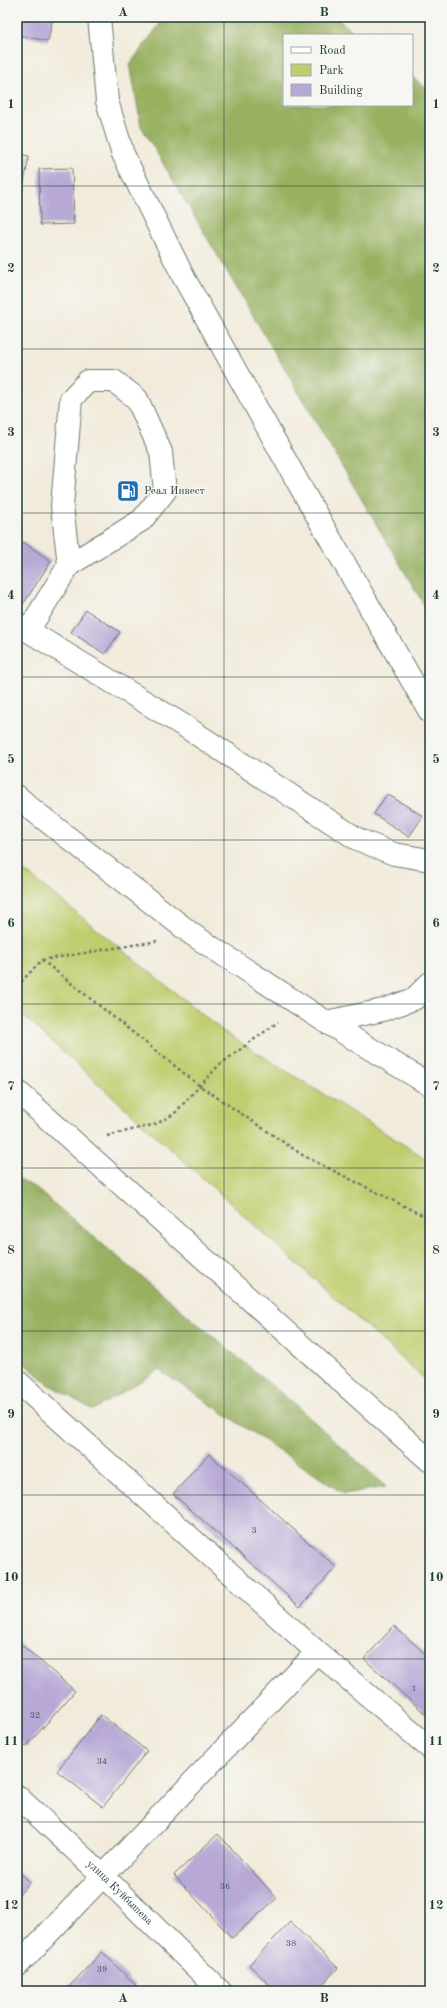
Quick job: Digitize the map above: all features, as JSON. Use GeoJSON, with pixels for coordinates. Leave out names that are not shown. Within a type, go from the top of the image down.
{"type":"FeatureCollection","features":[{"type":"Feature","properties":{"kind":"street"},"geometry":{"type":"LineString","coordinates":[[99,17],[107,101],[123,154],[188,285],[301,488],[430,712]]}},
{"type":"Feature","properties":{"kind":"street"},"geometry":{"type":"LineString","coordinates":[[69,565],[62,506],[71,399],[88,381],[114,382],[137,399],[161,452],[165,491],[142,520],[69,565],[23,628],[186,727],[357,839],[394,854],[430,860]]}},
{"type":"Feature","properties":{"kind":"street"},"geometry":{"type":"LineString","coordinates":[[17,796],[34,811],[193,935],[326,1022],[430,1085]]}},
{"type":"Feature","properties":{"kind":"street"},"geometry":{"type":"LineString","coordinates":[[326,1022],[383,1010],[414,999],[430,983]]}},
{"type":"Feature","properties":{"kind":"street"},"geometry":{"type":"LineString","coordinates":[[17,1090],[430,1461]]}},
{"type":"Feature","properties":{"kind":"street"},"geometry":{"type":"LineString","coordinates":[[17,1381],[317,1652],[430,1748]]}},
{"type":"Feature","properties":{"kind":"street"},"geometry":{"type":"LineString","coordinates":[[17,1966],[102,1875],[317,1652]]}},
{"type":"Feature","properties":{"kind":"street","name":"улица Куйбышева"},"geometry":{"type":"LineString","coordinates":[[17,1796],[102,1875],[220,1991]]}},
{"type":"Feature","properties":{"kind":"path"},"geometry":{"type":"LineString","coordinates":[[17,986],[42,960],[193,935]]}},
{"type":"Feature","properties":{"kind":"path"},"geometry":{"type":"LineString","coordinates":[[42,960],[200,1086],[304,1156],[430,1219]]}},
{"type":"Feature","properties":{"kind":"path"},"geometry":{"type":"LineString","coordinates":[[77,1144],[156,1124],[174,1114],[218,1065],[301,1005]]}},
{"type":"Feature","properties":{"kind":"path"},"geometry":{"type":"LineString","coordinates":[[17,1147],[21,1151]]}},
{"type":"Feature","properties":{"kind":"green space"},"geometry":{"type":"Polygon","coordinates":[[[165,17],[335,17],[357,34],[283,34],[283,106],[413,106],[413,78],[430,91],[430,615],[141,126],[130,64],[165,17]]]}},
{"type":"Feature","properties":{"kind":"green space"},"geometry":{"type":"Polygon","coordinates":[[[17,865],[224,1032],[430,1161],[430,1384],[17,1010],[17,865]]]}},
{"type":"Feature","properties":{"kind":"green space"},"geometry":{"type":"Polygon","coordinates":[[[17,1178],[34,1187],[300,1409],[386,1487],[344,1494],[159,1370],[93,1410],[48,1384],[17,1357],[17,1178]]]}},
{"type":"Feature","properties":{"kind":"building"},"geometry":{"type":"Polygon","coordinates":[[[17,17],[53,17],[48,41],[17,35],[17,17]]]}},
{"type":"Feature","properties":{"kind":"building"},"geometry":{"type":"Polygon","coordinates":[[[17,154],[29,156],[18,215],[17,215],[17,154]]]}},
{"type":"Feature","properties":{"kind":"building"},"geometry":{"type":"Polygon","coordinates":[[[72,168],[74,224],[40,225],[39,169],[72,168]]]}},
{"type":"Feature","properties":{"kind":"building"},"geometry":{"type":"Polygon","coordinates":[[[17,538],[51,561],[22,606],[17,603],[17,538]]]}},
{"type":"Feature","properties":{"kind":"building"},"geometry":{"type":"Polygon","coordinates":[[[86,610],[120,632],[105,654],[71,632],[86,610]]]}},
{"type":"Feature","properties":{"kind":"building"},"geometry":{"type":"Polygon","coordinates":[[[387,794],[423,816],[409,837],[374,814],[387,794]]]}},
{"type":"Feature","properties":{"kind":"building"},"geometry":{"type":"Polygon","coordinates":[[[209,1454],[336,1567],[300,1607],[173,1494],[209,1454]]]}},
{"type":"Feature","properties":{"kind":"building"},"geometry":{"type":"Polygon","coordinates":[[[394,1626],[430,1658],[430,1718],[364,1659],[394,1626]]]}},
{"type":"Feature","properties":{"kind":"building"},"geometry":{"type":"Polygon","coordinates":[[[17,1641],[75,1691],[26,1747],[17,1740],[17,1641]]]}},
{"type":"Feature","properties":{"kind":"building"},"geometry":{"type":"Polygon","coordinates":[[[101,1715],[147,1751],[103,1807],[57,1771],[101,1715]]]}},
{"type":"Feature","properties":{"kind":"building"},"geometry":{"type":"Polygon","coordinates":[[[218,1834],[277,1898],[232,1938],[174,1875],[218,1834]]]}},
{"type":"Feature","properties":{"kind":"building"},"geometry":{"type":"Polygon","coordinates":[[[17,1870],[30,1882],[17,1897],[17,1870]]]}},
{"type":"Feature","properties":{"kind":"building"},"geometry":{"type":"Polygon","coordinates":[[[290,1922],[338,1968],[316,1991],[276,1991],[249,1965],[290,1922]]]}},
{"type":"Feature","properties":{"kind":"building"},"geometry":{"type":"Polygon","coordinates":[[[102,1952],[136,1985],[130,1991],[65,1991],[102,1952]]]}},
{"type":"Feature","properties":{"kind":"place","name":"Реал Инвест"},"geometry":{"type":"Point","coordinates":[128,491]}}]}
